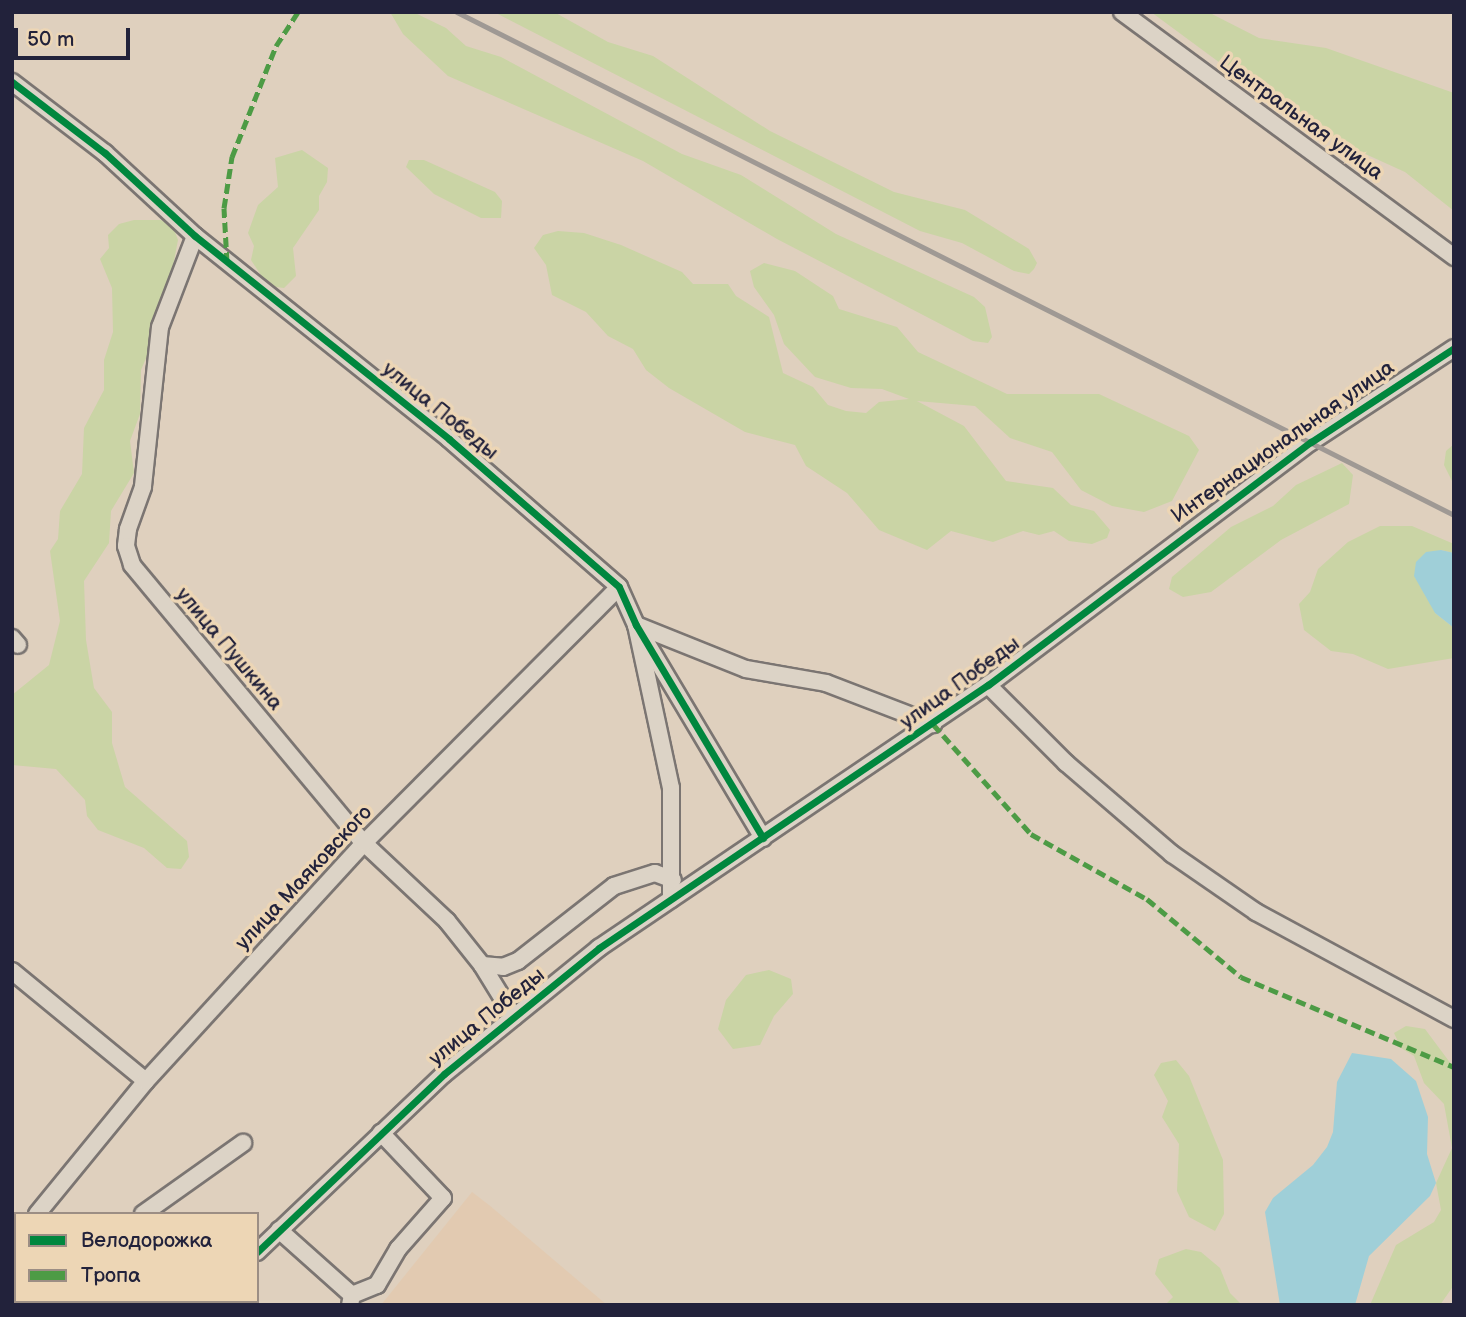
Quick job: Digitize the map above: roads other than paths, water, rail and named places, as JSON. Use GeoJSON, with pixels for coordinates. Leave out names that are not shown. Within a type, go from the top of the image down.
{"type":"FeatureCollection","features":[{"type":"Feature","properties":{"kind":"street","name":"Центральная улица"},"geometry":{"type":"LineString","coordinates":[[1122,12],[1454,257]]}},
{"type":"Feature","properties":{"kind":"street","name":"улица Победы"},"geometry":{"type":"LineString","coordinates":[[12,82],[106,153],[195,236],[449,439],[619,587],[636,625],[763,838]]}},
{"type":"Feature","properties":{"kind":"street","name":"улица Пушкина"},"geometry":{"type":"LineString","coordinates":[[195,236],[160,327],[145,475],[126,546],[132,565],[364,843],[447,921],[482,965],[514,1017]]}},
{"type":"Feature","properties":{"kind":"street","name":"Интернациональная улица"},"geometry":{"type":"LineString","coordinates":[[1138,572],[1319,437],[1452,349]]}},
{"type":"Feature","properties":{"kind":"street","name":"улица Победы"},"geometry":{"type":"LineString","coordinates":[[259,1250],[381,1133],[514,1017],[599,948],[933,724],[1138,572]]}},
{"type":"Feature","properties":{"kind":"street","name":"улица Маяковского"},"geometry":{"type":"LineString","coordinates":[[39,1212],[146,1081],[364,843],[619,587]]}},
{"type":"Feature","properties":{"kind":"street"},"geometry":{"type":"LineString","coordinates":[[636,625],[746,669],[826,683],[933,724]]}},
{"type":"Feature","properties":{"kind":"street"},"geometry":{"type":"LineString","coordinates":[[636,625],[667,754],[673,880],[671,899]]}},
{"type":"Feature","properties":{"kind":"street"},"geometry":{"type":"LineString","coordinates":[[988,685],[1066,763],[1172,854],[1256,912],[1454,1019]]}},
{"type":"Feature","properties":{"kind":"street"},"geometry":{"type":"LineString","coordinates":[[482,965],[503,967],[517,961],[614,886],[655,873],[673,880]]}},
{"type":"Feature","properties":{"kind":"street"},"geometry":{"type":"LineString","coordinates":[[12,971],[146,1081]]}},
{"type":"Feature","properties":{"kind":"street"},"geometry":{"type":"LineString","coordinates":[[279,1230],[351,1300],[377,1285],[398,1249],[443,1198],[381,1133]]}},
{"type":"Feature","properties":{"kind":"street"},"geometry":{"type":"LineString","coordinates":[[146,1212],[243,1143]]}},
{"type":"Feature","properties":{"kind":"water"},"geometry":{"type":"Polygon","coordinates":[[[1441,550],[1454,553],[1454,628],[1435,613],[1414,576],[1416,562],[1426,552],[1441,550]]]}},
{"type":"Feature","properties":{"kind":"water"},"geometry":{"type":"Polygon","coordinates":[[[1352,1053],[1391,1059],[1416,1081],[1428,1117],[1427,1154],[1436,1183],[1430,1196],[1369,1256],[1355,1305],[1280,1305],[1265,1212],[1273,1198],[1313,1165],[1327,1147],[1333,1132],[1337,1082],[1352,1053]]]}},
{"type":"Feature","properties":{"kind":"railway"},"geometry":{"type":"LineString","coordinates":[[457,12],[1454,515]]}}]}
